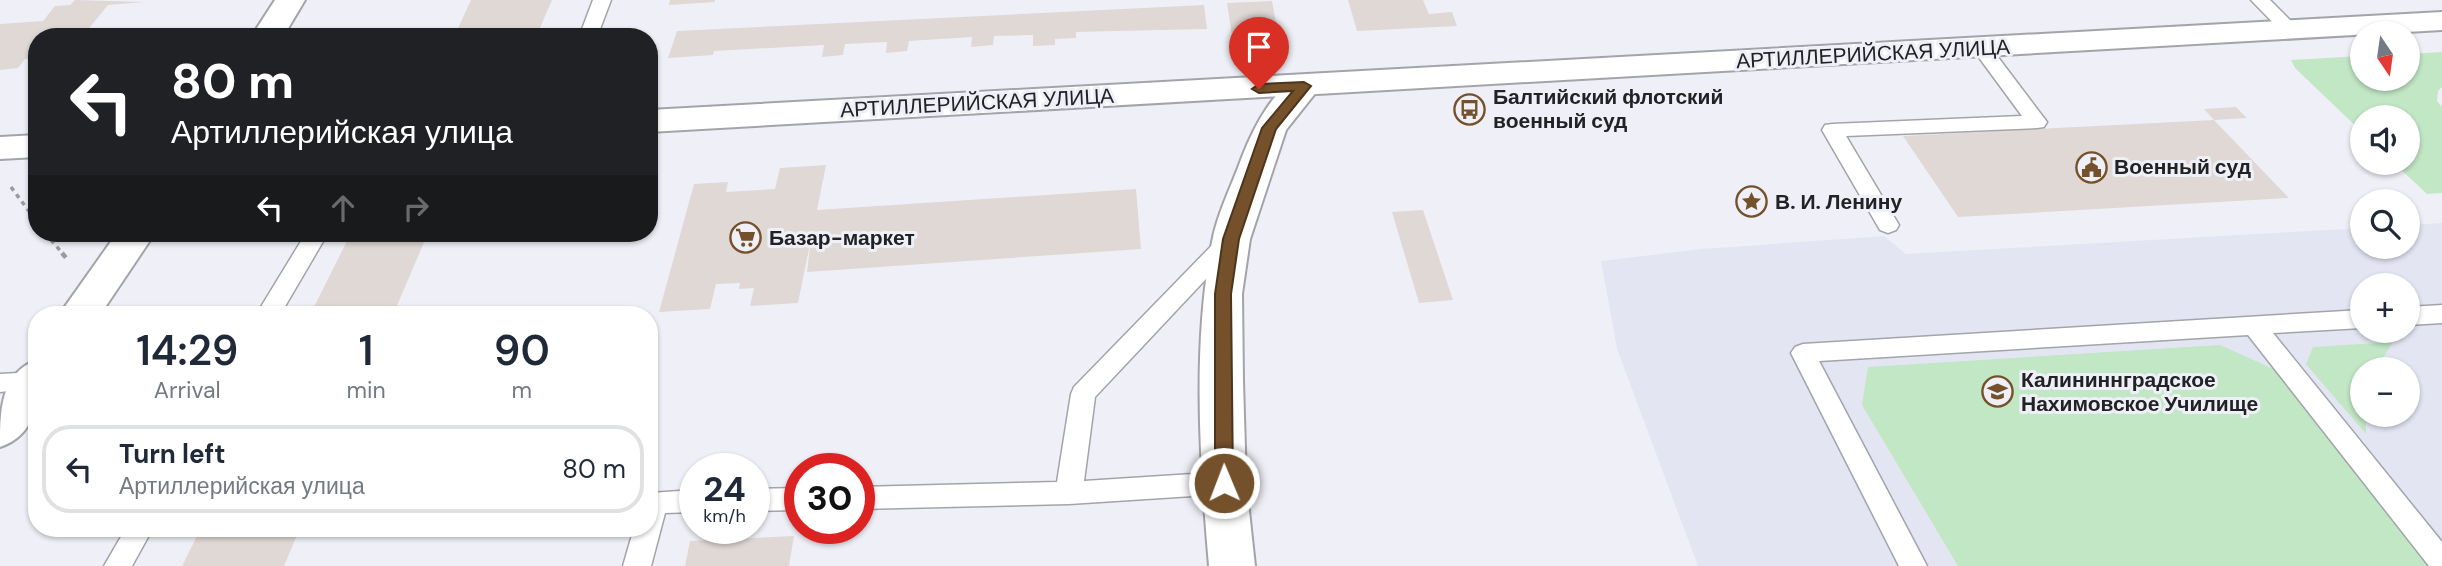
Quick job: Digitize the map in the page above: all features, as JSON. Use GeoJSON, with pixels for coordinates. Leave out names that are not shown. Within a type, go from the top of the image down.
{"type":"FeatureCollection","features":[{"type":"Feature","properties":{"kind":"main road"},"geometry":{"type":"LineString","coordinates":[[273,28],[290,0]]}},
{"type":"Feature","properties":{"kind":"main road","name":"АРТИЛЛЕРИЙСКАЯ УЛИЦА"},"geometry":{"type":"LineString","coordinates":[[658,121],[2441,23]]}},
{"type":"Feature","properties":{"kind":"main road"},"geometry":{"type":"LineString","coordinates":[[1232,566],[1224,483],[1223,294],[1231,239],[1269,128],[1304,86]]}},
{"type":"Feature","properties":{"kind":"main road"},"geometry":{"type":"LineString","coordinates":[[0,148],[28,146]]}},
{"type":"Feature","properties":{"kind":"main road"},"geometry":{"type":"LineString","coordinates":[[85,306],[130,242]]}},
{"type":"Feature","properties":{"kind":"main road"},"geometry":{"type":"LineString","coordinates":[[0,430],[24,379]]}},
{"type":"Feature","properties":{"kind":"lane"},"geometry":{"type":"LineString","coordinates":[[591,28],[602,0]]}},
{"type":"Feature","properties":{"kind":"lane"},"geometry":{"type":"LineString","coordinates":[[2260,0],[2291,30]]}},
{"type":"Feature","properties":{"kind":"lane"},"geometry":{"type":"LineString","coordinates":[[1888,225],[1832,130],[2038,122],[1981,48]]}},
{"type":"Feature","properties":{"kind":"lane"},"geometry":{"type":"LineString","coordinates":[[1069,494],[1083,394],[1231,239]]}},
{"type":"Feature","properties":{"kind":"lane"},"geometry":{"type":"LineString","coordinates":[[273,306],[312,242]]}},
{"type":"Feature","properties":{"kind":"lane"},"geometry":{"type":"LineString","coordinates":[[2420,315],[2442,314]]}},
{"type":"Feature","properties":{"kind":"lane"},"geometry":{"type":"LineString","coordinates":[[1913,566],[1803,353],[2350,320]]}},
{"type":"Feature","properties":{"kind":"lane"},"geometry":{"type":"LineString","coordinates":[[2254,326],[2442,562]]}},
{"type":"Feature","properties":{"kind":"lane"},"geometry":{"type":"LineString","coordinates":[[875,498],[1069,494],[1224,483]]}},
{"type":"Feature","properties":{"kind":"lane"},"geometry":{"type":"LineString","coordinates":[[658,502],[679,501]]}},
{"type":"Feature","properties":{"kind":"lane"},"geometry":{"type":"LineString","coordinates":[[118,566],[136,537]]}},
{"type":"Feature","properties":{"kind":"lane"},"geometry":{"type":"LineString","coordinates":[[637,566],[645,537]]}},
{"type":"Feature","properties":{"kind":"path"},"geometry":{"type":"LineString","coordinates":[[11,187],[28,210]]}},
{"type":"Feature","properties":{"kind":"path"},"geometry":{"type":"LineString","coordinates":[[53,242],[67,259]]}},
{"type":"Feature","properties":{"kind":"shaded area","name":"Калининнградское Нахимовское Училище"},"geometry":{"type":"Polygon","coordinates":[[[2442,223],[2442,566],[1698,566],[1617,349],[1601,261],[1702,249],[1884,236],[1906,254],[2350,229],[2350,259],[2420,259],[2420,224],[2442,223]]]}},
{"type":"Feature","properties":{"kind":"green space"},"geometry":{"type":"Polygon","coordinates":[[[2442,52],[2442,87],[2438,91],[2437,101],[2442,107],[2442,193],[2427,194],[2407,175],[2420,175],[2420,105],[2350,105],[2350,121],[2295,68],[2291,60],[2350,57],[2350,91],[2420,91],[2420,53],[2442,52]]]}},
{"type":"Feature","properties":{"kind":"green space"},"geometry":{"type":"Polygon","coordinates":[[[2392,343],[2384,357],[2350,357],[2350,415],[2306,364],[2313,347],[2392,343]]]}},
{"type":"Feature","properties":{"kind":"green space"},"geometry":{"type":"Polygon","coordinates":[[[2220,345],[2278,371],[2436,566],[1958,566],[1862,405],[1868,367],[2220,345]]]}},
{"type":"Feature","properties":{"kind":"building"},"geometry":{"type":"Polygon","coordinates":[[[75,0],[145,2],[108,5],[89,28],[28,28],[28,59],[18,68],[0,70],[0,24],[43,21],[55,6],[70,5],[75,0]]]}},
{"type":"Feature","properties":{"kind":"building"},"geometry":{"type":"Polygon","coordinates":[[[471,0],[552,0],[540,28],[458,28],[471,0]]]}},
{"type":"Feature","properties":{"kind":"building"},"geometry":{"type":"Polygon","coordinates":[[[670,0],[715,0],[715,2],[669,5],[670,0]]]}},
{"type":"Feature","properties":{"kind":"building"},"geometry":{"type":"Polygon","coordinates":[[[1348,0],[1423,0],[1429,14],[1452,12],[1457,26],[1357,31],[1348,0]]]}},
{"type":"Feature","properties":{"kind":"building"},"geometry":{"type":"Polygon","coordinates":[[[1272,1],[1278,34],[1232,36],[1227,3],[1272,1]]]}},
{"type":"Feature","properties":{"kind":"building"},"geometry":{"type":"Polygon","coordinates":[[[1204,5],[1207,29],[1076,32],[1076,38],[1055,39],[1055,45],[1033,46],[1033,35],[994,36],[993,45],[971,47],[972,37],[909,41],[907,51],[886,53],[887,42],[845,44],[843,55],[822,57],[824,45],[714,51],[713,55],[668,58],[677,31],[1204,5]]]}},
{"type":"Feature","properties":{"kind":"building"},"geometry":{"type":"Polygon","coordinates":[[[2236,107],[2247,118],[2214,120],[2204,109],[2236,107]]]}},
{"type":"Feature","properties":{"kind":"building","name":"Военный суд"},"geometry":{"type":"Polygon","coordinates":[[[2214,120],[2289,198],[1958,217],[1903,136],[2214,120]]]}},
{"type":"Feature","properties":{"kind":"building"},"geometry":{"type":"Polygon","coordinates":[[[826,165],[817,210],[1136,189],[1141,249],[807,272],[811,239],[798,303],[750,306],[754,288],[739,289],[740,283],[716,284],[710,309],[659,312],[694,184],[728,182],[726,192],[775,189],[780,168],[826,165]]]}},
{"type":"Feature","properties":{"kind":"building"},"geometry":{"type":"Polygon","coordinates":[[[1423,210],[1453,300],[1419,303],[1392,212],[1423,210]]]}},
{"type":"Feature","properties":{"kind":"building"},"geometry":{"type":"Polygon","coordinates":[[[346,242],[424,242],[397,306],[314,306],[346,242]]]}},
{"type":"Feature","properties":{"kind":"building"},"geometry":{"type":"Polygon","coordinates":[[[784,536],[784,544],[793,544],[789,566],[685,566],[689,544],[770,544],[770,537],[784,536]]]}},
{"type":"Feature","properties":{"kind":"building"},"geometry":{"type":"Polygon","coordinates":[[[196,537],[296,537],[284,566],[182,566],[196,537]]]}},
{"type":"Feature","properties":{"kind":"place","name":"Балтийский флотский военный суд"},"geometry":{"type":"Point","coordinates":[1470,109]}},
{"type":"Feature","properties":{"kind":"place","name":"Военный суд"},"geometry":{"type":"Point","coordinates":[2091,167]}},
{"type":"Feature","properties":{"kind":"place","name":"В. И. Ленину"},"geometry":{"type":"Point","coordinates":[1752,202]}},
{"type":"Feature","properties":{"kind":"place","name":"Базар-маркет"},"geometry":{"type":"Point","coordinates":[746,238]}},
{"type":"Feature","properties":{"kind":"place","name":"Калининнградское Нахимовское Училище"},"geometry":{"type":"Point","coordinates":[1998,392]}},
{"type":"Feature","properties":{"kind":"route"},"geometry":{"type":"LineString","coordinates":[[1224,483],[1223,294],[1231,239],[1269,128],[1304,86],[1259,89]]}}]}
